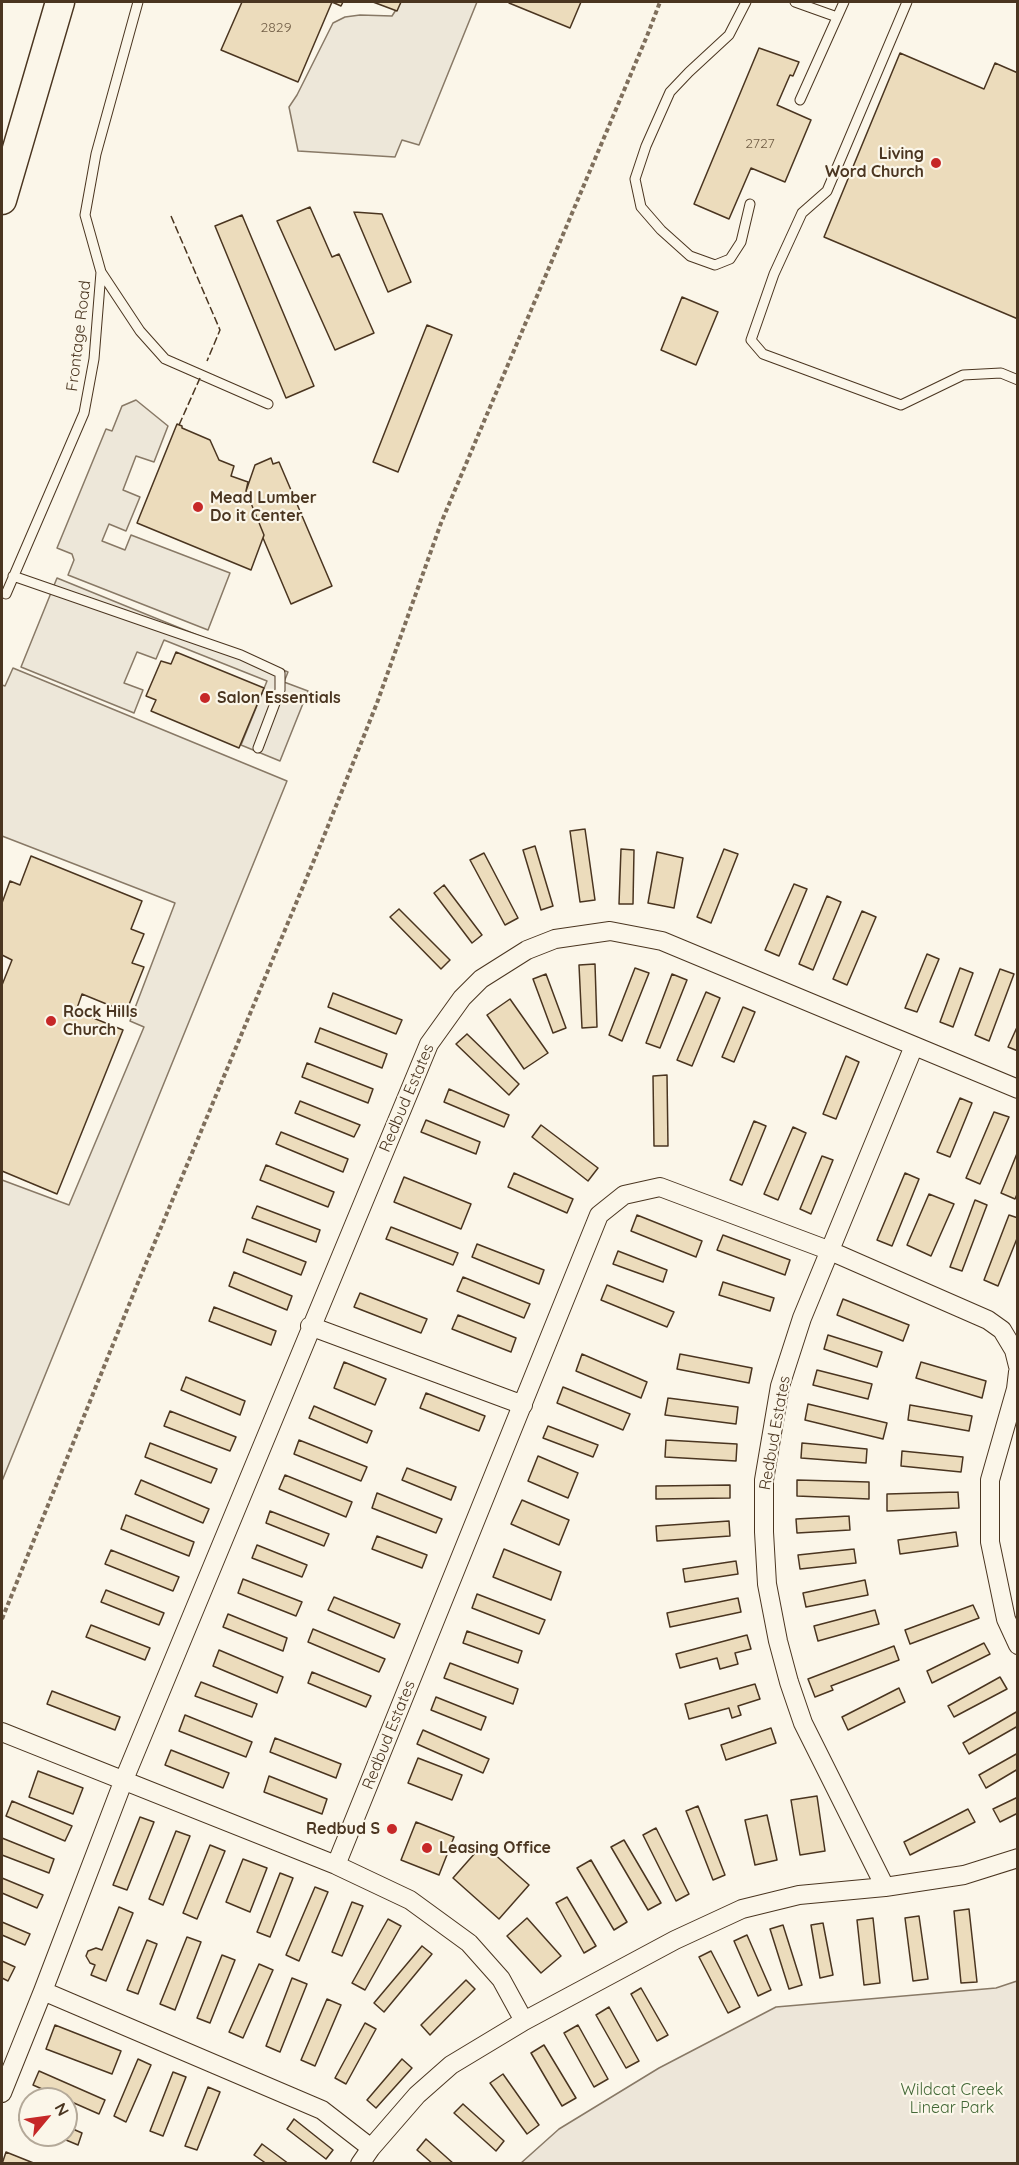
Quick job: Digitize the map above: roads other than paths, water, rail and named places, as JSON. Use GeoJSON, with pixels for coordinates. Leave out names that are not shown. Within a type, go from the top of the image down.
{"type":"FeatureCollection","features":[{"type":"Feature","properties":{"kind":"main road"},"geometry":{"type":"LineString","coordinates":[[2,200],[60,2]]}},
{"type":"Feature","properties":{"kind":"street","name":"Redbud Estates"},"geometry":{"type":"LineString","coordinates":[[2,2093],[123,1782],[310,1326],[429,1044],[462,998],[482,979],[526,950],[555,939],[610,932],[662,941],[1017,1089]]}},
{"type":"Feature","properties":{"kind":"street","name":"Redbud Estates"},"geometry":{"type":"LineString","coordinates":[[885,1887],[803,1723],[778,1641],[767,1584],[764,1480],[780,1386],[802,1318],[828,1250],[914,1046]]}},
{"type":"Feature","properties":{"kind":"street","name":"Redbud Estates"},"geometry":{"type":"LineString","coordinates":[[336,1865],[599,1215],[624,1195],[660,1187],[828,1250],[988,1320],[1002,1330],[1014,1350],[1017,1366]]}},
{"type":"Feature","properties":{"kind":"street"},"geometry":{"type":"LineString","coordinates":[[310,1326],[523,1405]]}},
{"type":"Feature","properties":{"kind":"street"},"geometry":{"type":"LineString","coordinates":[[1017,1372],[1016,1389],[990,1480],[990,1542],[1006,1619],[1017,1645]]}},
{"type":"Feature","properties":{"kind":"street"},"geometry":{"type":"LineString","coordinates":[[2,1732],[336,1865],[410,1900],[469,1943],[501,1979],[524,2021]]}},
{"type":"Feature","properties":{"kind":"street"},"geometry":{"type":"LineString","coordinates":[[360,2163],[417,2095],[452,2065],[524,2021],[675,1940],[742,1909],[800,1896],[885,1887],[964,1875],[1017,1858]]}},
{"type":"Feature","properties":{"kind":"street"},"geometry":{"type":"LineString","coordinates":[[43,1991],[322,2110],[371,2148]]}},
{"type":"Feature","properties":{"kind":"lane","name":"Frontage Road"},"geometry":{"type":"LineString","coordinates":[[6,594],[84,413],[93,359],[101,273],[85,214],[96,154],[138,2]]}},
{"type":"Feature","properties":{"kind":"lane"},"geometry":{"type":"LineString","coordinates":[[746,2],[729,35],[670,92],[634,179],[641,207],[661,231],[690,256],[715,265],[730,259],[741,242],[750,204]]}},
{"type":"Feature","properties":{"kind":"lane"},"geometry":{"type":"LineString","coordinates":[[795,2],[837,16]]}},
{"type":"Feature","properties":{"kind":"lane"},"geometry":{"type":"LineString","coordinates":[[800,100],[844,2]]}},
{"type":"Feature","properties":{"kind":"lane"},"geometry":{"type":"LineString","coordinates":[[908,2],[827,191],[802,213],[774,274],[751,340],[763,354],[901,405],[963,375],[1001,373],[1017,380]]}},
{"type":"Feature","properties":{"kind":"lane"},"geometry":{"type":"LineString","coordinates":[[101,273],[140,331],[165,359],[268,404]]}},
{"type":"Feature","properties":{"kind":"lane"},"geometry":{"type":"LineString","coordinates":[[13,576],[241,656],[280,673],[280,690],[258,748]]}},
{"type":"Feature","properties":{"kind":"place","name":"Living Word Church"},"geometry":{"type":"Point","coordinates":[936,163]}},
{"type":"Feature","properties":{"kind":"place","name":"Mead Lumber Do it Center"},"geometry":{"type":"Point","coordinates":[198,507]}},
{"type":"Feature","properties":{"kind":"place","name":"Salon Essentials"},"geometry":{"type":"Point","coordinates":[205,698]}},
{"type":"Feature","properties":{"kind":"place","name":"Rock Hills Church"},"geometry":{"type":"Point","coordinates":[51,1021]}},
{"type":"Feature","properties":{"kind":"place","name":"Redbud S"},"geometry":{"type":"Point","coordinates":[392,1829]}},
{"type":"Feature","properties":{"kind":"place","name":"Leasing Office"},"geometry":{"type":"Point","coordinates":[427,1848]}},
{"type":"Feature","properties":{"kind":"park label","name":"Wildcat Creek Linear Park"},"geometry":{"type":"Point","coordinates":[952,2099]}}]}
